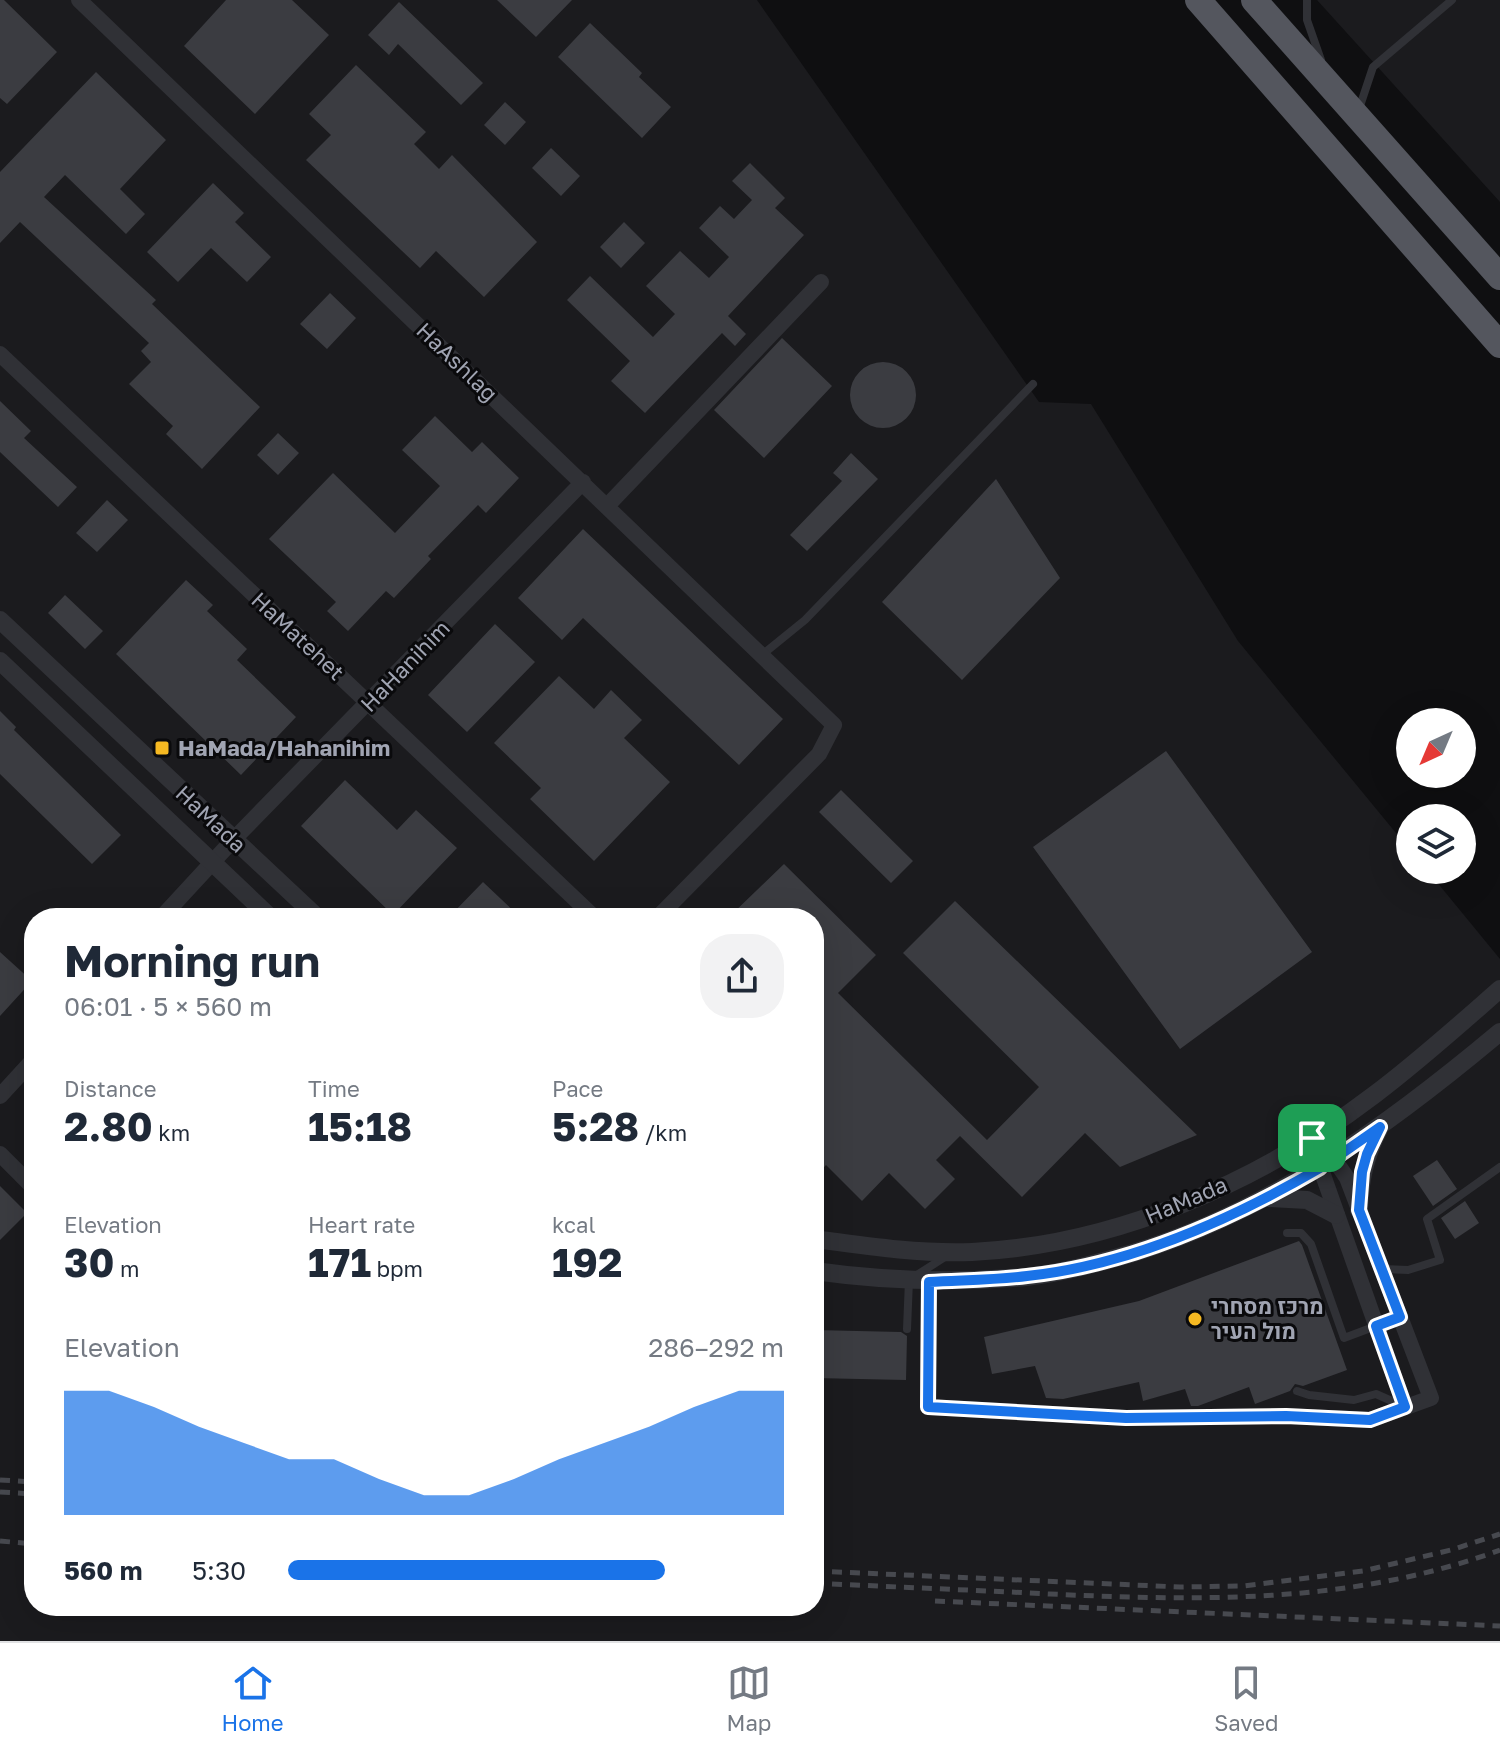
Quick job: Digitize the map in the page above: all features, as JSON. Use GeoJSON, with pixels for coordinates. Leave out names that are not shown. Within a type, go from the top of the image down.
{"type":"FeatureCollection","features":[{"type":"Feature","properties":{"kind":"highway"},"geometry":{"type":"LineString","coordinates":[[1198,0],[1500,345]]}},
{"type":"Feature","properties":{"kind":"highway"},"geometry":{"type":"LineString","coordinates":[[1254,0],[1500,277]]}},
{"type":"Feature","properties":{"kind":"street","name":"HaAshlag"},"geometry":{"type":"LineString","coordinates":[[79,0],[834,725],[819,754],[667,908]]}},
{"type":"Feature","properties":{"kind":"street"},"geometry":{"type":"LineString","coordinates":[[607,506],[821,282]]}},
{"type":"Feature","properties":{"kind":"street","name":"HaMatehet"},"geometry":{"type":"LineString","coordinates":[[0,354],[584,908]]}},
{"type":"Feature","properties":{"kind":"street","name":"HaHanihim"},"geometry":{"type":"LineString","coordinates":[[170,908],[583,482]]}},
{"type":"Feature","properties":{"kind":"street","name":"HaMada"},"geometry":{"type":"LineString","coordinates":[[0,620],[307,908]]}},
{"type":"Feature","properties":{"kind":"street","name":"HaMada"},"geometry":{"type":"LineString","coordinates":[[0,661],[260,908]]}},
{"type":"Feature","properties":{"kind":"street","name":"HaMada"},"geometry":{"type":"LineString","coordinates":[[824,1240],[956,1252],[1031,1246],[1088,1235],[1151,1216],[1222,1186],[1312,1138],[1384,1088],[1500,989]]}},
{"type":"Feature","properties":{"kind":"street","name":"HaMada"},"geometry":{"type":"LineString","coordinates":[[824,1272],[929,1282],[1029,1276],[1098,1263],[1168,1242],[1267,1198],[1327,1163],[1433,1088],[1499,1033]]}},
{"type":"Feature","properties":{"kind":"street"},"geometry":{"type":"LineString","coordinates":[[0,1096],[24,1070]]}},
{"type":"Feature","properties":{"kind":"street"},"geometry":{"type":"LineString","coordinates":[[1359,1210],[1362,1172],[1380,1127]]}},
{"type":"Feature","properties":{"kind":"street"},"geometry":{"type":"LineString","coordinates":[[1312,1138],[1327,1163],[1336,1215],[1405,1407]]}},
{"type":"Feature","properties":{"kind":"street"},"geometry":{"type":"LineString","coordinates":[[0,1154],[24,1178]]}},
{"type":"Feature","properties":{"kind":"street"},"geometry":{"type":"LineString","coordinates":[[929,1282],[928,1407],[1126,1418],[1286,1416],[1370,1420],[1431,1398],[1347,1178],[1327,1163]]}},
{"type":"Feature","properties":{"kind":"street"},"geometry":{"type":"LineString","coordinates":[[1267,1198],[1307,1200],[1336,1215]]}},
{"type":"Feature","properties":{"kind":"lane"},"geometry":{"type":"LineString","coordinates":[[1307,0],[1310,29],[1333,90]]}},
{"type":"Feature","properties":{"kind":"lane"},"geometry":{"type":"LineString","coordinates":[[1357,117],[1361,96],[1373,67],[1452,0]]}},
{"type":"Feature","properties":{"kind":"lane"},"geometry":{"type":"LineString","coordinates":[[762,655],[805,620],[1033,384]]}},
{"type":"Feature","properties":{"kind":"lane"},"geometry":{"type":"LineString","coordinates":[[1382,1269],[1408,1270],[1440,1260],[1427,1219],[1500,1167]]}},
{"type":"Feature","properties":{"kind":"lane"},"geometry":{"type":"LineString","coordinates":[[1287,1233],[1301,1233],[1311,1244],[1344,1338],[1400,1317]]}},
{"type":"Feature","properties":{"kind":"lane"},"geometry":{"type":"LineString","coordinates":[[907,1329],[909,1280],[956,1252]]}},
{"type":"Feature","properties":{"kind":"lane"},"geometry":{"type":"LineString","coordinates":[[1297,1391],[1354,1400],[1376,1394],[1405,1407]]}},
{"type":"Feature","properties":{"kind":"shaded area"},"geometry":{"type":"Polygon","coordinates":[[[0,0],[757,0],[1039,402],[1091,404],[1238,641],[1396,833],[1396,884],[1438,884],[1500,959],[1500,1641],[0,1641],[0,0]]]}},
{"type":"Feature","properties":{"kind":"shaded area"},"geometry":{"type":"Polygon","coordinates":[[[1317,0],[1500,0],[1500,202],[1317,0]]]}},
{"type":"Feature","properties":{"kind":"building"},"geometry":{"type":"Polygon","coordinates":[[[0,0],[4,0],[57,52],[7,104],[0,98],[0,0]]]}},
{"type":"Feature","properties":{"kind":"building"},"geometry":{"type":"Polygon","coordinates":[[[226,0],[292,0],[329,35],[255,114],[184,46],[226,0]]]}},
{"type":"Feature","properties":{"kind":"building"},"geometry":{"type":"Polygon","coordinates":[[[497,0],[572,0],[536,37],[497,0]]]}},
{"type":"Feature","properties":{"kind":"building"},"geometry":{"type":"Polygon","coordinates":[[[399,2],[483,83],[461,105],[398,44],[389,55],[368,35],[399,2]]]}},
{"type":"Feature","properties":{"kind":"building"},"geometry":{"type":"Polygon","coordinates":[[[590,23],[642,73],[639,77],[671,107],[642,138],[558,57],[590,23]]]}},
{"type":"Feature","properties":{"kind":"building"},"geometry":{"type":"Polygon","coordinates":[[[356,65],[426,132],[414,144],[439,169],[452,155],[537,242],[484,297],[436,251],[420,268],[306,160],[331,135],[309,114],[356,65]]]}},
{"type":"Feature","properties":{"kind":"building"},"geometry":{"type":"Polygon","coordinates":[[[96,72],[166,140],[120,189],[145,214],[126,234],[65,175],[44,197],[156,300],[152,304],[260,407],[202,469],[166,434],[173,426],[129,384],[151,362],[141,351],[149,343],[20,222],[0,243],[0,172],[96,72]]]}},
{"type":"Feature","properties":{"kind":"building"},"geometry":{"type":"Polygon","coordinates":[[[505,102],[526,122],[505,145],[484,125],[505,102]]]}},
{"type":"Feature","properties":{"kind":"building"},"geometry":{"type":"Polygon","coordinates":[[[551,148],[580,176],[561,196],[532,168],[551,148]]]}},
{"type":"Feature","properties":{"kind":"building"},"geometry":{"type":"Polygon","coordinates":[[[750,163],[785,198],[775,208],[804,235],[728,316],[746,334],[735,346],[722,333],[645,413],[611,381],[630,361],[567,300],[590,276],[653,337],[675,314],[646,286],[680,251],[709,278],[729,257],[699,228],[720,206],[734,219],[752,200],[732,181],[750,163]]]}},
{"type":"Feature","properties":{"kind":"building"},"geometry":{"type":"Polygon","coordinates":[[[213,183],[244,213],[235,222],[271,257],[247,282],[211,248],[178,282],[147,252],[213,183]]]}},
{"type":"Feature","properties":{"kind":"building"},"geometry":{"type":"Polygon","coordinates":[[[624,222],[645,243],[621,268],[600,247],[624,222]]]}},
{"type":"Feature","properties":{"kind":"building"},"geometry":{"type":"Polygon","coordinates":[[[330,293],[356,318],[327,349],[300,324],[330,293]]]}},
{"type":"Feature","properties":{"kind":"building"},"geometry":{"type":"Polygon","coordinates":[[[782,338],[832,386],[764,458],[714,410],[782,338]]]}},
{"type":"Feature","properties":{"kind":"building"},"geometry":{"type":"Polygon","coordinates":[[[889,362],[907,371],[914,382],[914,408],[907,419],[896,426],[877,428],[859,419],[852,408],[850,389],[859,371],[870,364],[889,362]]]}},
{"type":"Feature","properties":{"kind":"building"},"geometry":{"type":"Polygon","coordinates":[[[0,401],[31,431],[24,438],[77,487],[58,507],[0,452],[0,401]]]}},
{"type":"Feature","properties":{"kind":"building"},"geometry":{"type":"Polygon","coordinates":[[[435,416],[472,452],[482,442],[519,478],[486,513],[478,505],[428,556],[431,559],[394,598],[386,591],[348,631],[327,611],[336,602],[269,539],[333,473],[395,533],[440,486],[402,450],[435,416]]]}},
{"type":"Feature","properties":{"kind":"building"},"geometry":{"type":"Polygon","coordinates":[[[278,433],[299,453],[278,475],[257,455],[278,433]]]}},
{"type":"Feature","properties":{"kind":"building"},"geometry":{"type":"Polygon","coordinates":[[[851,453],[878,479],[807,551],[790,535],[842,481],[833,473],[851,453]]]}},
{"type":"Feature","properties":{"kind":"building"},"geometry":{"type":"Polygon","coordinates":[[[996,479],[1060,578],[962,680],[882,602],[996,479]]]}},
{"type":"Feature","properties":{"kind":"building"},"geometry":{"type":"Polygon","coordinates":[[[107,500],[128,520],[97,552],[76,533],[107,500]]]}},
{"type":"Feature","properties":{"kind":"building"},"geometry":{"type":"Polygon","coordinates":[[[583,529],[783,719],[739,765],[583,618],[562,640],[518,598],[583,529]]]}},
{"type":"Feature","properties":{"kind":"building"},"geometry":{"type":"Polygon","coordinates":[[[186,580],[213,605],[207,611],[247,649],[237,660],[296,717],[241,775],[116,654],[186,580]]]}},
{"type":"Feature","properties":{"kind":"building"},"geometry":{"type":"Polygon","coordinates":[[[65,595],[103,631],[85,649],[48,613],[65,595]]]}},
{"type":"Feature","properties":{"kind":"building"},"geometry":{"type":"Polygon","coordinates":[[[495,624],[535,662],[467,732],[428,695],[495,624]]]}},
{"type":"Feature","properties":{"kind":"building"},"geometry":{"type":"Polygon","coordinates":[[[559,676],[594,709],[611,690],[642,720],[624,738],[670,782],[594,861],[530,799],[541,788],[494,743],[559,676]]]}},
{"type":"Feature","properties":{"kind":"building"},"geometry":{"type":"Polygon","coordinates":[[[0,711],[16,727],[14,730],[121,835],[92,864],[0,774],[0,711]]]}},
{"type":"Feature","properties":{"kind":"building"},"geometry":{"type":"Polygon","coordinates":[[[1166,751],[1312,952],[1180,1049],[1033,847],[1166,751]]]}},
{"type":"Feature","properties":{"kind":"building"},"geometry":{"type":"Polygon","coordinates":[[[345,780],[397,830],[416,810],[457,848],[400,908],[386,908],[301,826],[345,780]]]}},
{"type":"Feature","properties":{"kind":"building"},"geometry":{"type":"Polygon","coordinates":[[[841,790],[913,861],[891,883],[819,812],[841,790]]]}},
{"type":"Feature","properties":{"kind":"building"},"geometry":{"type":"Polygon","coordinates":[[[784,864],[876,955],[838,993],[987,1140],[1039,1087],[903,953],[955,901],[1197,1135],[1120,1167],[1085,1133],[1022,1197],[960,1136],[936,1160],[955,1179],[925,1209],[889,1173],[862,1201],[826,1165],[824,1167],[824,908],[738,908],[784,864]]]}},
{"type":"Feature","properties":{"kind":"building"},"geometry":{"type":"Polygon","coordinates":[[[483,882],[510,908],[458,908],[483,882]]]}},
{"type":"Feature","properties":{"kind":"building"},"geometry":{"type":"Polygon","coordinates":[[[0,952],[24,974],[24,990],[0,1016],[0,952]]]}},
{"type":"Feature","properties":{"kind":"building"},"geometry":{"type":"Polygon","coordinates":[[[1437,1160],[1457,1189],[1433,1206],[1413,1176],[1437,1160]]]}},
{"type":"Feature","properties":{"kind":"building"},"geometry":{"type":"Polygon","coordinates":[[[0,1186],[24,1210],[24,1216],[0,1240],[0,1186]]]}},
{"type":"Feature","properties":{"kind":"building"},"geometry":{"type":"Polygon","coordinates":[[[1465,1201],[1479,1223],[1455,1239],[1441,1218],[1465,1201]]]}},
{"type":"Feature","properties":{"kind":"building","name":"מרכז מסחרי מול העיר"},"geometry":{"type":"Polygon","coordinates":[[[1299,1241],[1347,1370],[1303,1386],[1295,1384],[1290,1391],[1255,1404],[1249,1387],[1198,1406],[1191,1406],[1185,1389],[1143,1401],[1139,1382],[1063,1399],[1046,1398],[1035,1366],[992,1374],[984,1337],[1139,1301],[1299,1241]]]}},
{"type":"Feature","properties":{"kind":"building"},"geometry":{"type":"Polygon","coordinates":[[[824,1330],[901,1332],[907,1336],[906,1380],[824,1378],[824,1330]]]}},
{"type":"Feature","properties":{"kind":"railway"},"geometry":{"type":"LineString","coordinates":[[0,1480],[24,1481]]}},
{"type":"Feature","properties":{"kind":"railway"},"geometry":{"type":"LineString","coordinates":[[0,1492],[24,1493]]}},
{"type":"Feature","properties":{"kind":"railway"},"geometry":{"type":"LineString","coordinates":[[824,1571],[1180,1587],[1243,1586],[1363,1571],[1451,1550],[1500,1534]]}},
{"type":"Feature","properties":{"kind":"railway"},"geometry":{"type":"LineString","coordinates":[[0,1541],[24,1543]]}},
{"type":"Feature","properties":{"kind":"railway"},"geometry":{"type":"LineString","coordinates":[[824,1583],[1164,1598],[1278,1595],[1390,1581],[1445,1568],[1500,1550]]}},
{"type":"Feature","properties":{"kind":"railway"},"geometry":{"type":"LineString","coordinates":[[935,1601],[1500,1626]]}},
{"type":"Feature","properties":{"kind":"place","name":"HaMada/Hahanihim"},"geometry":{"type":"Point","coordinates":[162,748]}},
{"type":"Feature","properties":{"kind":"place","name":"מרכז מסחרי מול העיר"},"geometry":{"type":"Point","coordinates":[1195,1319]}},
{"type":"Feature","properties":{"kind":"route"},"geometry":{"type":"LineString","coordinates":[[1380,1127],[1362,1172],[1359,1210],[1400,1317],[1376,1326],[1405,1407],[1370,1420],[1286,1416],[1126,1418],[928,1407],[929,1282],[1029,1276],[1098,1263],[1168,1242],[1222,1220],[1320,1168],[1312,1138],[1334,1159],[1380,1127]]}}]}
